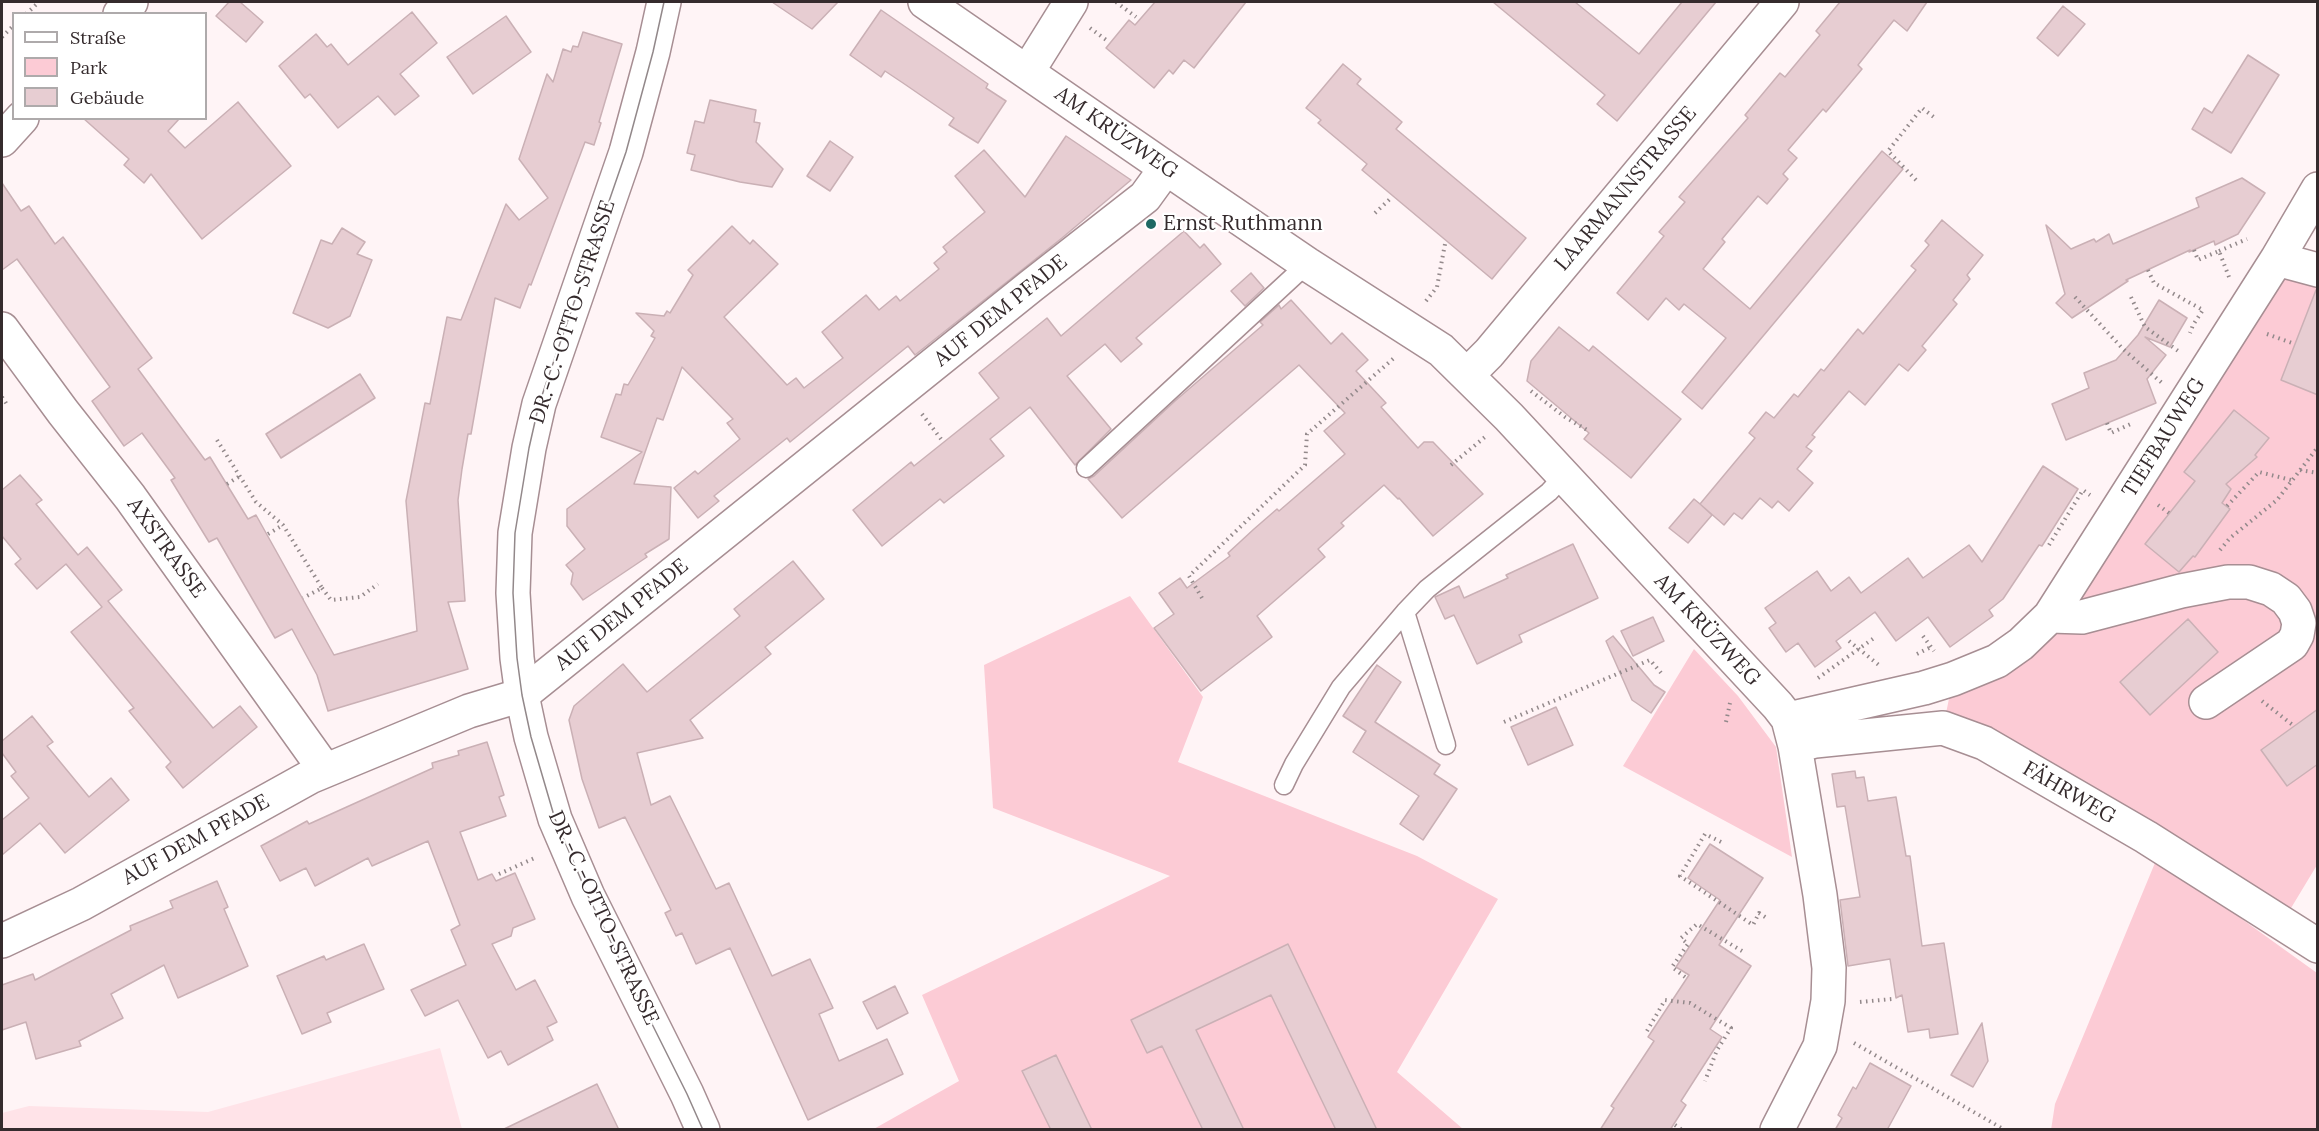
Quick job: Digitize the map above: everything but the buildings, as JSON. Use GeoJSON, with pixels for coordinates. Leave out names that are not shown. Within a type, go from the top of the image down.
{"type":"FeatureCollection","features":[{"type":"Feature","properties":{"kind":"street","name":"DR.-C.-OTTO-STRASSE"},"geometry":{"type":"LineString","coordinates":[[664,2],[626,152],[590,261],[552,363],[529,448],[515,533],[513,593],[522,695],[542,780],[565,844],[703,1130]]}},
{"type":"Feature","properties":{"kind":"street","name":"AM KRÜZWEG"},"geometry":{"type":"LineString","coordinates":[[925,2],[1307,264],[1441,350],[1509,417],[1744,670],[1791,733]]}},
{"type":"Feature","properties":{"kind":"street"},"geometry":{"type":"LineString","coordinates":[[1028,71],[1071,2]]}},
{"type":"Feature","properties":{"kind":"street","name":"LAARMANNSTRASSE"},"geometry":{"type":"LineString","coordinates":[[1467,375],[1489,352],[1782,2]]}},
{"type":"Feature","properties":{"kind":"street"},"geometry":{"type":"LineString","coordinates":[[2,140],[20,120]]}},
{"type":"Feature","properties":{"kind":"street","name":"AUF DEM PFADE"},"geometry":{"type":"LineString","coordinates":[[2,941],[81,904],[325,770],[469,711],[522,695],[1145,197],[1166,168]]}},
{"type":"Feature","properties":{"kind":"street","name":"TIEFBAUWEG"},"geometry":{"type":"LineString","coordinates":[[1791,733],[1953,679],[1997,661],[2020,644],[2050,616],[2277,259],[2318,189]]}},
{"type":"Feature","properties":{"kind":"street"},"geometry":{"type":"LineString","coordinates":[[2277,259],[2318,270]]}},
{"type":"Feature","properties":{"kind":"street","name":"AXSTRASSE"},"geometry":{"type":"LineString","coordinates":[[2,328],[63,412],[130,497],[325,770]]}},
{"type":"Feature","properties":{"kind":"street"},"geometry":{"type":"LineString","coordinates":[[2050,616],[2082,617],[2181,591],[2228,582],[2249,582],[2271,589],[2286,599],[2295,610],[2299,623],[2297,635],[2292,644],[2206,702]]}},
{"type":"Feature","properties":{"kind":"street","name":"FÄHRWEG"},"geometry":{"type":"LineString","coordinates":[[1791,733],[1815,741],[1943,728],[1984,743],[2146,837],[2318,946]]}},
{"type":"Feature","properties":{"kind":"street"},"geometry":{"type":"LineString","coordinates":[[1777,1130],[1820,1046],[1828,1001],[1829,968],[1820,896],[1791,733]]}},
{"type":"Feature","properties":{"kind":"lane"},"geometry":{"type":"LineString","coordinates":[[1086,468],[1307,264]]}},
{"type":"Feature","properties":{"kind":"lane"},"geometry":{"type":"LineString","coordinates":[[1284,785],[1294,764],[1341,687],[1405,612],[1427,589],[1548,492],[1563,477]]}},
{"type":"Feature","properties":{"kind":"lane"},"geometry":{"type":"LineString","coordinates":[[1405,612],[1446,745]]}},
{"type":"Feature","properties":{"kind":"path"},"geometry":{"type":"LineString","coordinates":[[1116,2],[1136,17]]}},
{"type":"Feature","properties":{"kind":"path"},"geometry":{"type":"LineString","coordinates":[[1916,180],[1888,152],[1922,108],[1935,118]]}},
{"type":"Feature","properties":{"kind":"path"},"geometry":{"type":"LineString","coordinates":[[1374,213],[1391,198]]}},
{"type":"Feature","properties":{"kind":"path"},"geometry":{"type":"LineString","coordinates":[[2194,250],[2198,260],[2247,239]]}},
{"type":"Feature","properties":{"kind":"path"},"geometry":{"type":"LineString","coordinates":[[1202,598],[1189,576],[1305,465],[1307,434],[1413,331],[1437,287],[1445,244]]}},
{"type":"Feature","properties":{"kind":"path"},"geometry":{"type":"LineString","coordinates":[[2219,251],[2235,291],[2249,303]]}},
{"type":"Feature","properties":{"kind":"path"},"geometry":{"type":"LineString","coordinates":[[2148,270],[2154,284],[2203,310],[2193,325]]}},
{"type":"Feature","properties":{"kind":"path"},"geometry":{"type":"LineString","coordinates":[[2075,297],[2123,348],[2185,404]]}},
{"type":"Feature","properties":{"kind":"path"},"geometry":{"type":"LineString","coordinates":[[2130,297],[2145,327],[2206,371]]}},
{"type":"Feature","properties":{"kind":"path"},"geometry":{"type":"LineString","coordinates":[[1530,389],[1565,417],[1587,430]]}},
{"type":"Feature","properties":{"kind":"path"},"geometry":{"type":"LineString","coordinates":[[2,397],[8,406]]}},
{"type":"Feature","properties":{"kind":"path"},"geometry":{"type":"LineString","coordinates":[[1451,465],[1509,417]]}},
{"type":"Feature","properties":{"kind":"path"},"geometry":{"type":"LineString","coordinates":[[2107,423],[2111,433],[2128,425]]}},
{"type":"Feature","properties":{"kind":"path"},"geometry":{"type":"LineString","coordinates":[[217,440],[256,502],[283,525],[331,600],[360,597],[378,584]]}},
{"type":"Feature","properties":{"kind":"path"},"geometry":{"type":"LineString","coordinates":[[2245,525],[2267,509],[2318,447]]}},
{"type":"Feature","properties":{"kind":"path"},"geometry":{"type":"LineString","coordinates":[[2300,470],[2318,473]]}},
{"type":"Feature","properties":{"kind":"path"},"geometry":{"type":"LineString","coordinates":[[2227,506],[2259,472],[2291,480]]}},
{"type":"Feature","properties":{"kind":"path"},"geometry":{"type":"LineString","coordinates":[[227,484],[240,476]]}},
{"type":"Feature","properties":{"kind":"path"},"geometry":{"type":"LineString","coordinates":[[268,534],[283,525]]}},
{"type":"Feature","properties":{"kind":"path"},"geometry":{"type":"LineString","coordinates":[[303,598],[322,588]]}},
{"type":"Feature","properties":{"kind":"path"},"geometry":{"type":"LineString","coordinates":[[1923,636],[1931,647]]}},
{"type":"Feature","properties":{"kind":"path"},"geometry":{"type":"LineString","coordinates":[[1836,664],[1874,638]]}},
{"type":"Feature","properties":{"kind":"path"},"geometry":{"type":"LineString","coordinates":[[1849,641],[1879,664]]}},
{"type":"Feature","properties":{"kind":"path"},"geometry":{"type":"LineString","coordinates":[[1504,723],[1650,660],[1662,674]]}},
{"type":"Feature","properties":{"kind":"path"},"geometry":{"type":"LineString","coordinates":[[2238,682],[2294,726]]}},
{"type":"Feature","properties":{"kind":"path"},"geometry":{"type":"LineString","coordinates":[[1721,842],[1705,834],[1680,876],[1753,925],[1759,913],[1768,920]]}},
{"type":"Feature","properties":{"kind":"path"},"geometry":{"type":"LineString","coordinates":[[499,874],[565,844]]}},
{"type":"Feature","properties":{"kind":"path"},"geometry":{"type":"LineString","coordinates":[[1685,977],[1672,967],[1688,944],[1681,938],[1697,924],[1742,951]]}},
{"type":"Feature","properties":{"kind":"path"},"geometry":{"type":"LineString","coordinates":[[1647,1031],[1665,1000],[1690,1003],[1731,1028],[1717,1050],[1706,1081]]}},
{"type":"Feature","properties":{"kind":"path"},"geometry":{"type":"LineString","coordinates":[[1824,1026],[2005,1130]]}},
{"type":"Feature","properties":{"kind":"path"},"geometry":{"type":"LineString","coordinates":[[1675,1125],[1682,1130]]}},
{"type":"Feature","properties":{"kind":"shaded area"},"geometry":{"type":"Polygon","coordinates":[[[440,1048],[462,1129],[2,1129],[2,1113],[29,1106],[208,1112],[440,1048]]]}},
{"type":"Feature","properties":{"kind":"green space"},"geometry":{"type":"Polygon","coordinates":[[[2277,259],[2317,274],[2317,865],[2282,923],[1943,728],[1953,679],[2050,616],[2277,259]]]}},
{"type":"Feature","properties":{"kind":"green space"},"geometry":{"type":"Polygon","coordinates":[[[1130,596],[1203,697],[1178,762],[1417,856],[1498,899],[1397,1072],[1463,1129],[872,1130],[959,1081],[922,995],[1170,876],[993,808],[984,665],[1130,596]]]}},
{"type":"Feature","properties":{"kind":"green space"},"geometry":{"type":"Polygon","coordinates":[[[1694,649],[1738,696],[1776,747],[1792,857],[1623,766],[1694,649]]]}},
{"type":"Feature","properties":{"kind":"green space"},"geometry":{"type":"Polygon","coordinates":[[[2157,858],[2317,973],[2317,1129],[2051,1130],[2055,1104],[2157,858]]]}},
{"type":"Feature","properties":{"kind":"tram line"},"geometry":{"type":"LineString","coordinates":[[664,2],[626,152],[539,404],[515,533],[513,593],[522,695],[531,737],[555,819],[588,896],[703,1130]]}},
{"type":"Feature","properties":{"kind":"place","name":"Ernst Ruthmann"},"geometry":{"type":"Point","coordinates":[1151,224]}}]}
